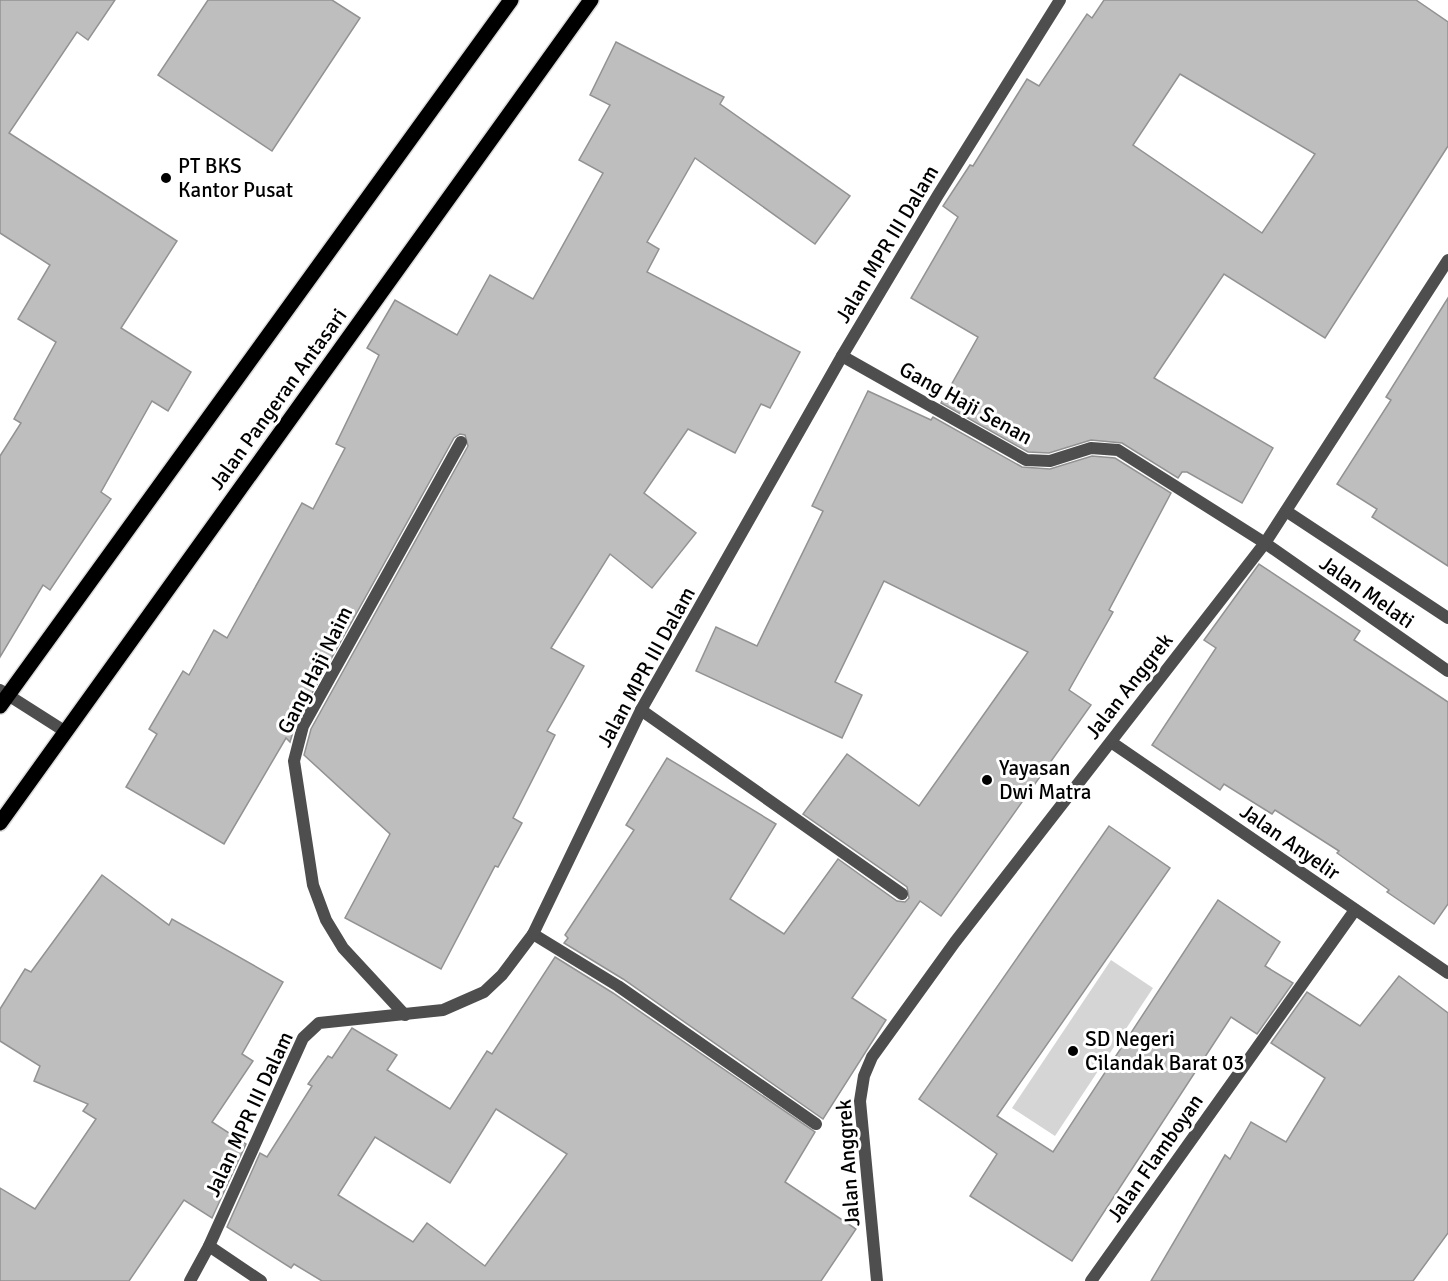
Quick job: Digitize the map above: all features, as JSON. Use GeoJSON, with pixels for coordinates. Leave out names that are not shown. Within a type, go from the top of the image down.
{"type":"FeatureCollection","features":[{"type":"Feature","properties":{"kind":"main road"},"geometry":{"type":"LineString","coordinates":[[3,697],[511,0]]}},
{"type":"Feature","properties":{"kind":"main road","name":"Jalan Pangeran Antasari"},"geometry":{"type":"LineString","coordinates":[[0,823],[591,0]]}},
{"type":"Feature","properties":{"kind":"street","name":"Jalan MPR III Dalam"},"geometry":{"type":"LineString","coordinates":[[190,1281],[209,1246],[303,1038],[319,1023],[444,1010],[484,992],[502,975],[533,934],[641,710],[842,356],[938,195],[1060,0]]}},
{"type":"Feature","properties":{"kind":"street","name":"Jalan Anggrek"},"geometry":{"type":"LineString","coordinates":[[877,1281],[860,1101],[864,1076],[872,1057],[955,942],[1265,543],[1448,260]]}},
{"type":"Feature","properties":{"kind":"street","name":"Gang Haji Senan"},"geometry":{"type":"LineString","coordinates":[[842,356],[1026,460],[1050,461],[1091,448],[1118,450],[1265,543]]}},
{"type":"Feature","properties":{"kind":"street","name":"Gang Haji Naim"},"geometry":{"type":"LineString","coordinates":[[405,1015],[343,948],[326,920],[313,885],[294,761],[303,726],[461,442]]}},
{"type":"Feature","properties":{"kind":"street","name":"Jalan Melati"},"geometry":{"type":"LineString","coordinates":[[1286,511],[1448,618]]}},
{"type":"Feature","properties":{"kind":"street","name":"Jalan Melati"},"geometry":{"type":"LineString","coordinates":[[1265,543],[1448,671]]}},
{"type":"Feature","properties":{"kind":"street"},"geometry":{"type":"LineString","coordinates":[[3,697],[66,732]]}},
{"type":"Feature","properties":{"kind":"street"},"geometry":{"type":"LineString","coordinates":[[641,710],[902,894]]}},
{"type":"Feature","properties":{"kind":"street","name":"Jalan Anyelir"},"geometry":{"type":"LineString","coordinates":[[1111,742],[1448,973]]}},
{"type":"Feature","properties":{"kind":"street","name":"Jalan Flamboyan"},"geometry":{"type":"LineString","coordinates":[[1090,1281],[1355,910]]}},
{"type":"Feature","properties":{"kind":"street","name":"Jalan Anggrek"},"geometry":{"type":"LineString","coordinates":[[533,934],[618,986],[816,1124]]}},
{"type":"Feature","properties":{"kind":"street"},"geometry":{"type":"LineString","coordinates":[[209,1246],[261,1281]]}},
{"type":"Feature","properties":{"kind":"shaded area"},"geometry":{"type":"Polygon","coordinates":[[[1111,960],[1153,988],[1055,1136],[1012,1108],[1111,960]]]}},
{"type":"Feature","properties":{"kind":"building"},"geometry":{"type":"Polygon","coordinates":[[[0,0],[115,0],[88,40],[77,32],[9,133],[177,241],[121,328],[191,372],[168,411],[152,401],[101,492],[111,499],[50,590],[43,585],[0,657],[0,456],[21,423],[14,419],[56,342],[18,319],[50,265],[0,233],[0,0]]]}},
{"type":"Feature","properties":{"kind":"building"},"geometry":{"type":"Polygon","coordinates":[[[208,0],[332,0],[360,18],[272,151],[158,75],[208,0]]]}},
{"type":"Feature","properties":{"kind":"building"},"geometry":{"type":"Polygon","coordinates":[[[1104,0],[1416,0],[1448,22],[1448,146],[1325,338],[1224,274],[1154,378],[1273,448],[1242,503],[1187,472],[1182,472],[1178,478],[1122,443],[1091,440],[1049,453],[1028,452],[941,403],[978,337],[911,298],[958,217],[943,206],[970,165],[973,166],[1027,79],[1039,86],[1087,14],[1092,18],[1104,0]],[[1180,74],[1133,145],[1262,233],[1315,154],[1180,74]]]}},
{"type":"Feature","properties":{"kind":"building"},"geometry":{"type":"Polygon","coordinates":[[[616,42],[724,97],[720,104],[850,196],[815,244],[695,158],[647,242],[659,249],[647,272],[800,352],[770,408],[761,404],[735,453],[688,429],[644,493],[696,533],[652,588],[610,554],[551,648],[584,666],[547,731],[555,735],[513,818],[522,823],[498,867],[495,866],[441,969],[345,918],[390,834],[304,755],[311,729],[468,446],[465,435],[460,434],[454,438],[296,722],[290,742],[286,738],[224,844],[126,787],[157,734],[149,729],[183,671],[189,675],[214,630],[227,638],[302,503],[313,509],[345,448],[336,444],[379,355],[367,348],[395,300],[457,335],[490,275],[533,299],[603,173],[579,160],[610,105],[590,95],[616,42]]]}},
{"type":"Feature","properties":{"kind":"building"},"geometry":{"type":"Polygon","coordinates":[[[1448,298],[1448,566],[1372,517],[1377,509],[1337,484],[1391,400],[1386,397],[1448,298]]]}},
{"type":"Feature","properties":{"kind":"building"},"geometry":{"type":"Polygon","coordinates":[[[868,391],[931,420],[933,417],[1022,467],[1050,469],[1092,456],[1115,458],[1171,493],[1109,610],[1113,612],[1069,690],[1091,705],[941,916],[920,901],[852,998],[886,1020],[823,1119],[623,979],[564,943],[568,938],[565,935],[634,830],[626,825],[667,758],[776,824],[730,899],[784,934],[838,859],[897,901],[905,902],[909,898],[907,887],[803,814],[847,754],[919,806],[1028,652],[884,581],[835,682],[862,695],[842,738],[696,671],[716,627],[757,646],[823,511],[812,506],[868,391]]]}},
{"type":"Feature","properties":{"kind":"building"},"geometry":{"type":"Polygon","coordinates":[[[1259,564],[1360,631],[1354,640],[1448,702],[1448,904],[1434,924],[1387,892],[1389,890],[1337,853],[1339,851],[1275,810],[1272,814],[1224,784],[1220,790],[1152,745],[1216,648],[1204,640],[1259,564]]]}},
{"type":"Feature","properties":{"kind":"building"},"geometry":{"type":"Polygon","coordinates":[[[1109,826],[1170,868],[997,1116],[1053,1152],[1218,900],[1280,942],[1265,966],[1293,983],[1257,1034],[1231,1017],[1072,1261],[970,1196],[997,1154],[919,1099],[1109,826]]]}},
{"type":"Feature","properties":{"kind":"building"},"geometry":{"type":"Polygon","coordinates":[[[102,875],[169,925],[172,919],[283,982],[242,1054],[253,1061],[212,1122],[246,1144],[212,1218],[184,1200],[129,1281],[0,1281],[0,1188],[35,1209],[96,1119],[83,1111],[88,1104],[34,1081],[40,1066],[0,1041],[0,1009],[25,969],[31,972],[102,875]]]}},
{"type":"Feature","properties":{"kind":"building"},"geometry":{"type":"Polygon","coordinates":[[[555,957],[613,993],[815,1132],[785,1182],[856,1229],[821,1281],[322,1281],[294,1264],[291,1268],[227,1227],[260,1153],[267,1157],[312,1086],[308,1084],[328,1056],[332,1058],[352,1028],[397,1055],[387,1070],[450,1109],[487,1051],[492,1054],[555,957]],[[496,1109],[450,1183],[375,1137],[338,1195],[413,1242],[427,1223],[485,1266],[567,1154],[496,1109]]]}},
{"type":"Feature","properties":{"kind":"building"},"geometry":{"type":"Polygon","coordinates":[[[1399,976],[1448,1013],[1448,1233],[1413,1281],[1151,1281],[1225,1155],[1230,1159],[1251,1122],[1286,1142],[1325,1078],[1271,1043],[1307,992],[1360,1026],[1399,976]]]}},
{"type":"Feature","properties":{"kind":"place","name":"PT BKS Kantor Pusat"},"geometry":{"type":"Point","coordinates":[166,178]}},
{"type":"Feature","properties":{"kind":"place","name":"Yayasan Dwi Matra"},"geometry":{"type":"Point","coordinates":[987,780]}},
{"type":"Feature","properties":{"kind":"place","name":"SD Negeri Cilandak Barat 03"},"geometry":{"type":"Point","coordinates":[1073,1051]}}]}
